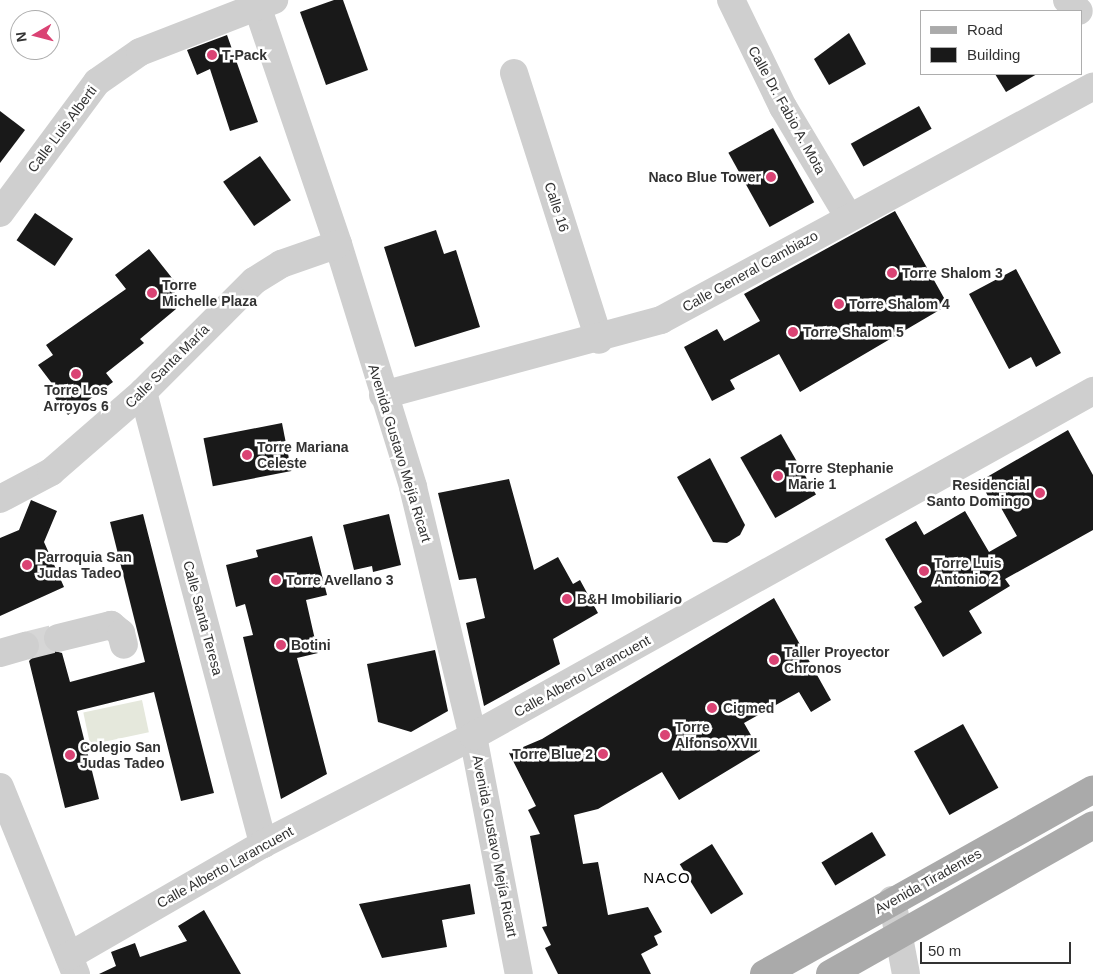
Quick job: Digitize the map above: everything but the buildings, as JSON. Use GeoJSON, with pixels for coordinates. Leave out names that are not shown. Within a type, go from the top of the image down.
{"type":"FeatureCollection","features":[{"type":"Feature","properties":{"kind":"main road","name":"Avenida Tiradentes"},"geometry":{"type":"LineString","coordinates":[[764,974],[892,900],[1093,789]]}},
{"type":"Feature","properties":{"kind":"main road"},"geometry":{"type":"LineString","coordinates":[[830,974],[1093,825]]}},
{"type":"Feature","properties":{"kind":"street","name":"Calle Dr. Fabio A. Mota"},"geometry":{"type":"LineString","coordinates":[[731,0],[783,107],[848,216]]}},
{"type":"Feature","properties":{"kind":"street"},"geometry":{"type":"LineString","coordinates":[[1067,0],[1079,10]]}},
{"type":"Feature","properties":{"kind":"street","name":"Calle Luis Alberti"},"geometry":{"type":"LineString","coordinates":[[0,213],[97,82],[140,52],[262,2]]}},
{"type":"Feature","properties":{"kind":"street","name":"Avenida Gustavo Mejía Ricart"},"geometry":{"type":"LineString","coordinates":[[262,2],[413,487],[474,736],[519,974]]}},
{"type":"Feature","properties":{"kind":"street"},"geometry":{"type":"LineString","coordinates":[[1083,14],[1093,24]]}},
{"type":"Feature","properties":{"kind":"street","name":"Calle 16"},"geometry":{"type":"LineString","coordinates":[[514,73],[599,340]]}},
{"type":"Feature","properties":{"kind":"street","name":"Calle General Cambiazo"},"geometry":{"type":"LineString","coordinates":[[384,395],[599,340],[661,320],[848,216],[1093,86]]}},
{"type":"Feature","properties":{"kind":"street","name":"Calle Santa María"},"geometry":{"type":"LineString","coordinates":[[0,499],[51,472],[143,392],[254,281],[282,264],[338,244]]}},
{"type":"Feature","properties":{"kind":"street","name":"Calle Santa Teresa"},"geometry":{"type":"LineString","coordinates":[[143,392],[263,844]]}},
{"type":"Feature","properties":{"kind":"street","name":"Calle Alberto Larancuent"},"geometry":{"type":"LineString","coordinates":[[72,965],[263,844],[474,736],[1092,394]]}},
{"type":"Feature","properties":{"kind":"street"},"geometry":{"type":"LineString","coordinates":[[58,638],[111,625],[121,633],[124,645]]}},
{"type":"Feature","properties":{"kind":"street"},"geometry":{"type":"LineString","coordinates":[[0,787],[72,965]]}},
{"type":"Feature","properties":{"kind":"street"},"geometry":{"type":"LineString","coordinates":[[892,900],[906,974]]}},
{"type":"Feature","properties":{"kind":"shaded area"},"geometry":{"type":"Polygon","coordinates":[[[142,700],[149,732],[90,745],[83,712],[142,700]]]}},
{"type":"Feature","properties":{"kind":"tunnel"},"geometry":{"type":"LineString","coordinates":[[25,646],[58,638]]}},
{"type":"Feature","properties":{"kind":"place","name":"T-Pack"},"geometry":{"type":"Point","coordinates":[212,55]}},
{"type":"Feature","properties":{"kind":"place","name":"Naco Blue Tower"},"geometry":{"type":"Point","coordinates":[771,177]}},
{"type":"Feature","properties":{"kind":"place","name":"Torre Shalom 3"},"geometry":{"type":"Point","coordinates":[892,273]}},
{"type":"Feature","properties":{"kind":"place","name":"Torre Michelle Plaza"},"geometry":{"type":"Point","coordinates":[152,293]}},
{"type":"Feature","properties":{"kind":"place","name":"Torre Shalom 4"},"geometry":{"type":"Point","coordinates":[839,304]}},
{"type":"Feature","properties":{"kind":"place","name":"Torre Shalom 5"},"geometry":{"type":"Point","coordinates":[793,332]}},
{"type":"Feature","properties":{"kind":"place","name":"Torre Los Arroyos 6"},"geometry":{"type":"Point","coordinates":[76,374]}},
{"type":"Feature","properties":{"kind":"place","name":"Torre Mariana Celeste"},"geometry":{"type":"Point","coordinates":[247,455]}},
{"type":"Feature","properties":{"kind":"place","name":"Torre Stephanie Marie 1"},"geometry":{"type":"Point","coordinates":[778,476]}},
{"type":"Feature","properties":{"kind":"place","name":"Residencial Santo Domingo"},"geometry":{"type":"Point","coordinates":[1040,493]}},
{"type":"Feature","properties":{"kind":"place","name":"Parroquia San Judas Tadeo"},"geometry":{"type":"Point","coordinates":[27,565]}},
{"type":"Feature","properties":{"kind":"place","name":"Torre Luis Antonio 2"},"geometry":{"type":"Point","coordinates":[924,571]}},
{"type":"Feature","properties":{"kind":"place","name":"Torre Avellano 3"},"geometry":{"type":"Point","coordinates":[276,580]}},
{"type":"Feature","properties":{"kind":"place","name":"B&H Imobiliario"},"geometry":{"type":"Point","coordinates":[567,599]}},
{"type":"Feature","properties":{"kind":"place","name":"Botini"},"geometry":{"type":"Point","coordinates":[281,645]}},
{"type":"Feature","properties":{"kind":"place","name":"Taller Proyector Chronos"},"geometry":{"type":"Point","coordinates":[774,660]}},
{"type":"Feature","properties":{"kind":"place","name":"Cigmed"},"geometry":{"type":"Point","coordinates":[712,708]}},
{"type":"Feature","properties":{"kind":"place","name":"Torre Alfonso XVII"},"geometry":{"type":"Point","coordinates":[665,735]}},
{"type":"Feature","properties":{"kind":"place","name":"Torre Blue 2"},"geometry":{"type":"Point","coordinates":[603,754]}},
{"type":"Feature","properties":{"kind":"place","name":"Colegio San Judas Tadeo"},"geometry":{"type":"Point","coordinates":[70,755]}},
{"type":"Feature","properties":{"kind":"district","name":"NACO"},"geometry":{"type":"Point","coordinates":[667,878]}}]}
